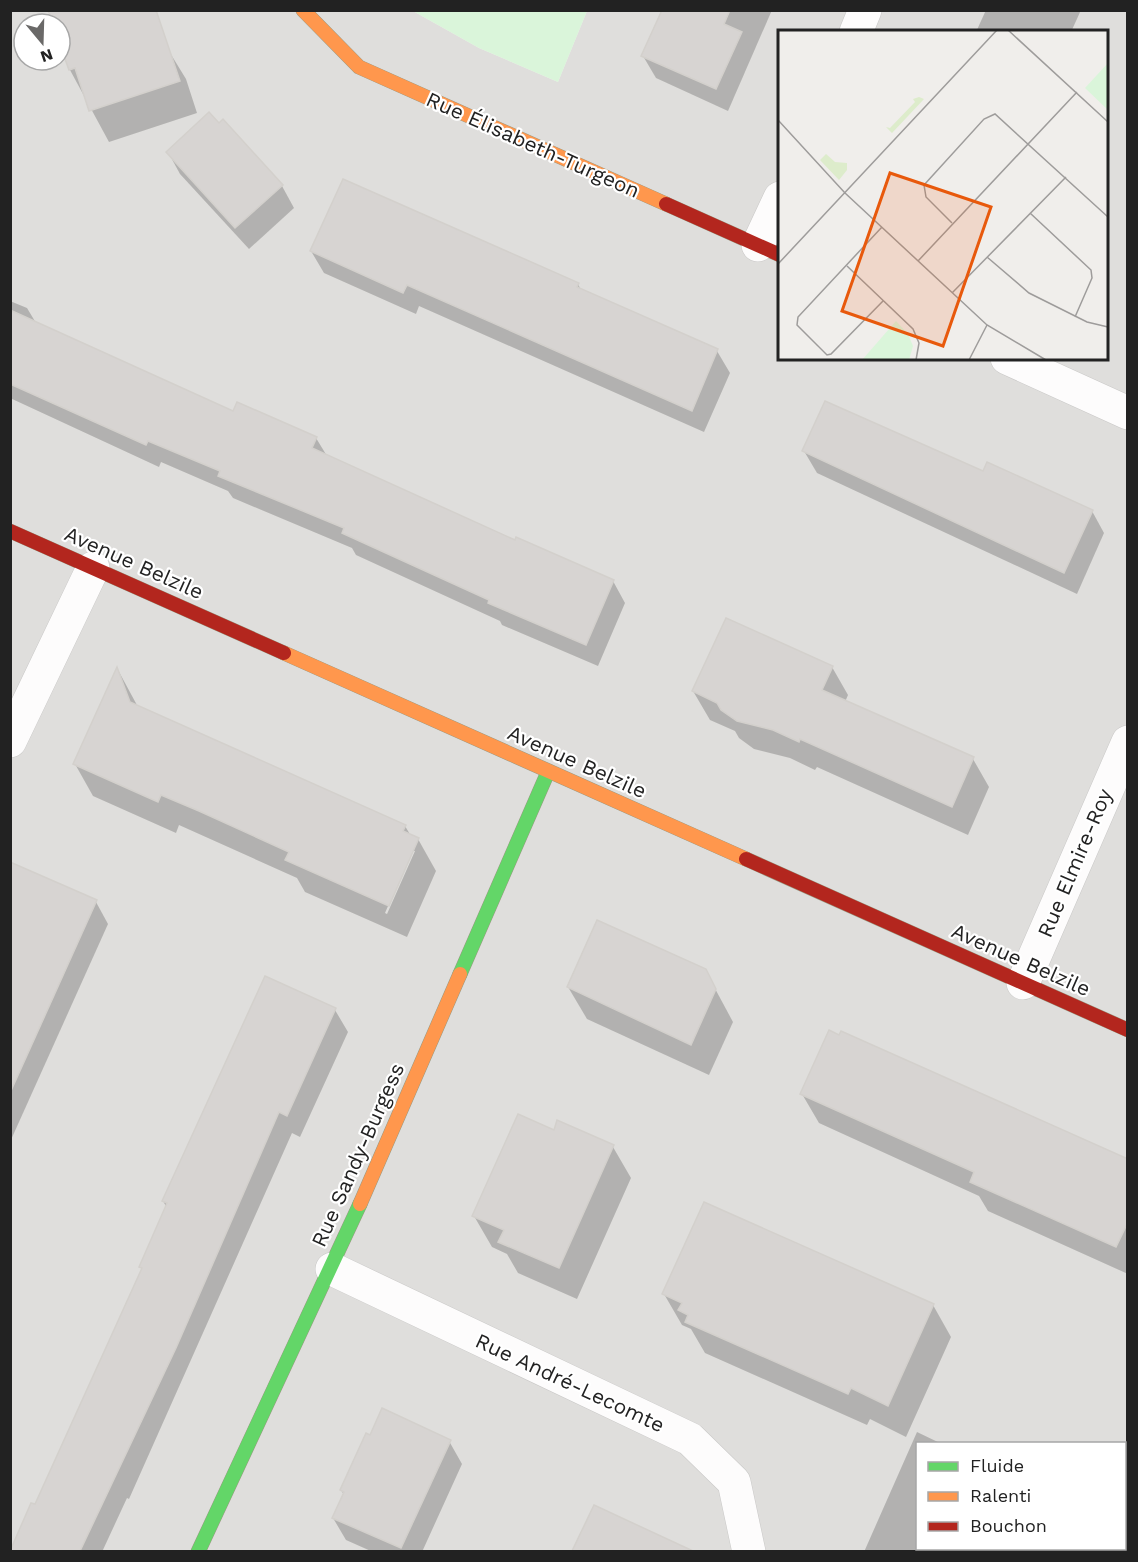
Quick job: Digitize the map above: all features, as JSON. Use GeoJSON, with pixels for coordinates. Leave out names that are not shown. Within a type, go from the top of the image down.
{"type":"FeatureCollection","features":[{"type":"Feature","properties":{"kind":"street","name":"Rue Élisabeth-Turgeon"},"geometry":{"type":"LineString","coordinates":[[303,10],[359,67],[769,250]]}},
{"type":"Feature","properties":{"kind":"street"},"geometry":{"type":"LineString","coordinates":[[857,30],[865,10]]}},
{"type":"Feature","properties":{"kind":"street"},"geometry":{"type":"LineString","coordinates":[[769,250],[778,207]]}},
{"type":"Feature","properties":{"kind":"street"},"geometry":{"type":"LineString","coordinates":[[1011,360],[1128,413]]}},
{"type":"Feature","properties":{"kind":"street","name":"Avenue Belzile"},"geometry":{"type":"LineString","coordinates":[[10,531],[1128,1030]]}},
{"type":"Feature","properties":{"kind":"street"},"geometry":{"type":"LineString","coordinates":[[10,741],[93,568]]}},
{"type":"Feature","properties":{"kind":"street","name":"Rue Elmire-Roy"},"geometry":{"type":"LineString","coordinates":[[1023,983],[1128,742]]}},
{"type":"Feature","properties":{"kind":"street","name":"Rue Sandy-Burgess"},"geometry":{"type":"LineString","coordinates":[[198,1551],[332,1269],[548,771]]}},
{"type":"Feature","properties":{"kind":"street","name":"Rue André-Lecomte"},"geometry":{"type":"LineString","coordinates":[[332,1269],[690,1439],[734,1482],[749,1551]]}},
{"type":"Feature","properties":{"kind":"shaded area"},"geometry":{"type":"Polygon","coordinates":[[[11,11],[413,11],[479,48],[558,82],[587,11],[1127,11],[1127,1551],[11,1552],[11,11]]]}},
{"type":"Feature","properties":{"kind":"green space"},"geometry":{"type":"Polygon","coordinates":[[[413,11],[587,11],[558,82],[479,48],[413,11]]]}},
{"type":"Feature","properties":{"kind":"building"},"geometry":{"type":"Polygon","coordinates":[[[48,10],[156,10],[180,81],[89,111],[75,68],[72,69],[72,12],[49,12],[48,10]]]}},
{"type":"Feature","properties":{"kind":"building"},"geometry":{"type":"Polygon","coordinates":[[[662,10],[730,10],[724,24],[742,32],[716,89],[641,56],[662,10]]]}},
{"type":"Feature","properties":{"kind":"building"},"geometry":{"type":"Polygon","coordinates":[[[209,112],[219,123],[223,119],[283,185],[235,228],[166,152],[209,112]]]}},
{"type":"Feature","properties":{"kind":"building"},"geometry":{"type":"Polygon","coordinates":[[[343,179],[579,283],[577,287],[718,349],[692,411],[407,285],[403,293],[310,251],[343,179]]]}},
{"type":"Feature","properties":{"kind":"building"},"geometry":{"type":"Polygon","coordinates":[[[10,310],[233,411],[237,402],[317,437],[312,448],[515,540],[516,537],[614,580],[586,645],[488,603],[489,600],[342,533],[344,528],[218,476],[220,471],[148,441],[146,445],[10,384],[10,310]]]}},
{"type":"Feature","properties":{"kind":"building"},"geometry":{"type":"Polygon","coordinates":[[[825,401],[983,471],[987,462],[1093,510],[1064,573],[802,451],[825,401]]]}},
{"type":"Feature","properties":{"kind":"building"},"geometry":{"type":"Polygon","coordinates":[[[726,618],[833,666],[822,690],[974,757],[952,807],[800,739],[799,742],[773,730],[737,721],[721,710],[717,703],[692,691],[726,618]]]}},
{"type":"Feature","properties":{"kind":"building"},"geometry":{"type":"Polygon","coordinates":[[[117,667],[130,702],[406,825],[403,831],[419,838],[389,906],[285,860],[289,852],[199,811],[161,795],[158,802],[73,764],[117,667]]]}},
{"type":"Feature","properties":{"kind":"building"},"geometry":{"type":"Polygon","coordinates":[[[10,862],[97,900],[10,1093],[10,862]]]}},
{"type":"Feature","properties":{"kind":"building"},"geometry":{"type":"Polygon","coordinates":[[[597,920],[706,969],[716,989],[691,1045],[567,987],[597,920]]]}},
{"type":"Feature","properties":{"kind":"building"},"geometry":{"type":"Polygon","coordinates":[[[265,976],[336,1008],[287,1116],[279,1112],[176,1348],[80,1551],[10,1551],[31,1503],[35,1504],[142,1268],[139,1267],[167,1203],[162,1201],[265,976]]]}},
{"type":"Feature","properties":{"kind":"building"},"geometry":{"type":"Polygon","coordinates":[[[829,1030],[839,1035],[841,1031],[1128,1159],[1128,1222],[1116,1247],[970,1182],[974,1172],[800,1094],[829,1030]]]}},
{"type":"Feature","properties":{"kind":"building"},"geometry":{"type":"Polygon","coordinates":[[[518,1114],[554,1130],[557,1120],[614,1145],[559,1268],[498,1242],[504,1230],[472,1216],[518,1114]]]}},
{"type":"Feature","properties":{"kind":"building"},"geometry":{"type":"Polygon","coordinates":[[[704,1202],[934,1304],[888,1406],[851,1388],[848,1394],[685,1322],[688,1315],[678,1310],[682,1303],[662,1294],[704,1202]]]}},
{"type":"Feature","properties":{"kind":"building"},"geometry":{"type":"Polygon","coordinates":[[[382,1408],[451,1440],[401,1548],[332,1518],[344,1492],[340,1490],[366,1433],[370,1435],[382,1408]]]}},
{"type":"Feature","properties":{"kind":"building"},"geometry":{"type":"Polygon","coordinates":[[[594,1505],[693,1551],[572,1551],[594,1505]]]}},
{"type":"Feature","properties":{"kind":"traffic: fast"},"geometry":{"type":"LineString","coordinates":[[460,974],[548,772]]}},
{"type":"Feature","properties":{"kind":"traffic: fast"},"geometry":{"type":"LineString","coordinates":[[198,1552],[360,1204]]}},
{"type":"Feature","properties":{"kind":"traffic: slow"},"geometry":{"type":"LineString","coordinates":[[303,10],[359,67],[666,204]]}},
{"type":"Feature","properties":{"kind":"traffic: slow"},"geometry":{"type":"LineString","coordinates":[[284,653],[746,859]]}},
{"type":"Feature","properties":{"kind":"traffic: slow"},"geometry":{"type":"LineString","coordinates":[[360,1204],[460,974]]}},
{"type":"Feature","properties":{"kind":"traffic: jam"},"geometry":{"type":"LineString","coordinates":[[666,204],[778,254]]}},
{"type":"Feature","properties":{"kind":"traffic: jam"},"geometry":{"type":"LineString","coordinates":[[10,531],[284,653]]}},
{"type":"Feature","properties":{"kind":"traffic: jam"},"geometry":{"type":"LineString","coordinates":[[746,859],[1128,1030]]}}]}
